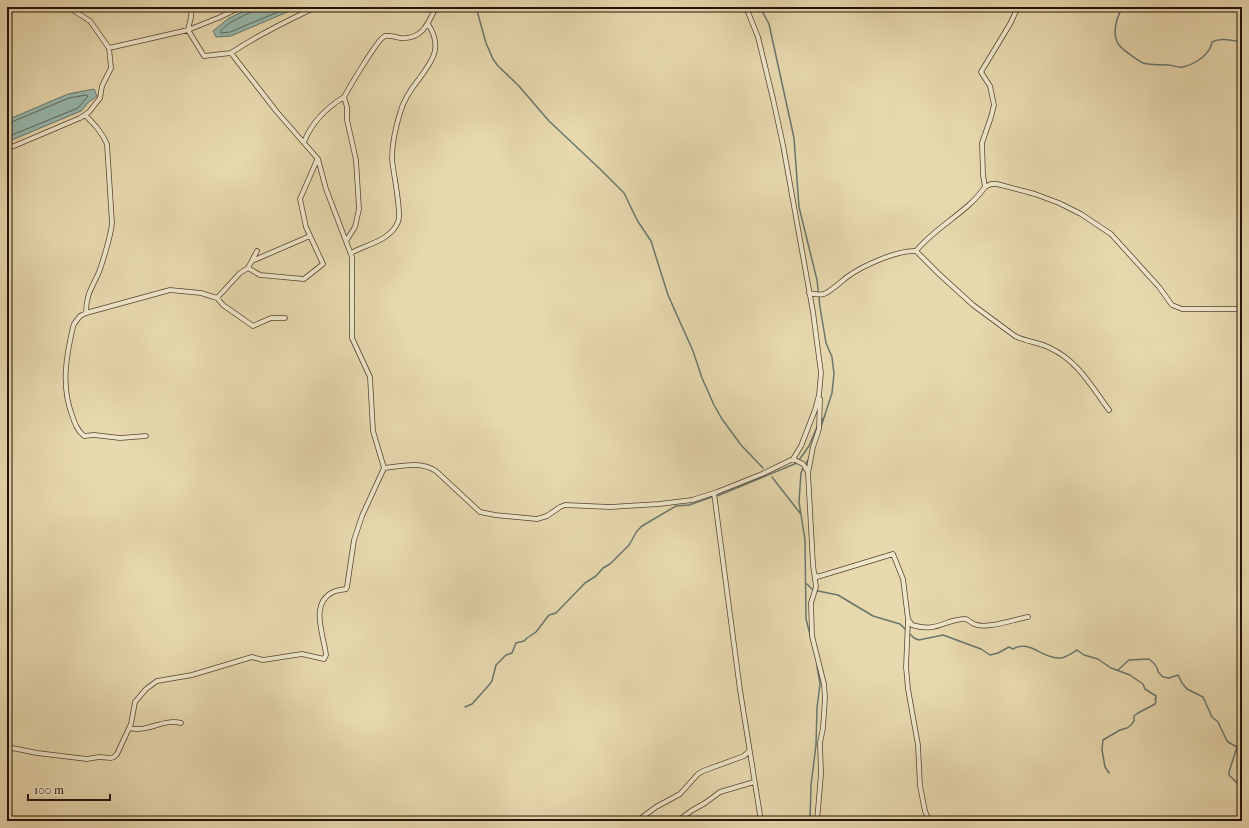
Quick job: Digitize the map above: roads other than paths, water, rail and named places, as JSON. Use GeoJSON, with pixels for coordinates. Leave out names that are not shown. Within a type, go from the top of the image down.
{"type":"FeatureCollection","features":[{"type":"Feature","properties":{"kind":"street"},"geometry":{"type":"LineString","coordinates":[[7,149],[85,115],[100,98],[102,86],[111,68],[109,48],[90,21],[68,7]]}},
{"type":"Feature","properties":{"kind":"street"},"geometry":{"type":"LineString","coordinates":[[192,7],[188,30],[204,56],[231,53],[248,41],[287,20],[316,7]]}},
{"type":"Feature","properties":{"kind":"street"},"geometry":{"type":"LineString","coordinates":[[109,48],[188,30],[241,7]]}},
{"type":"Feature","properties":{"kind":"street"},"geometry":{"type":"LineString","coordinates":[[304,142],[308,130],[316,120],[344,97],[362,68],[366,58],[381,38],[385,36],[411,38],[423,30],[428,24],[436,7]]}},
{"type":"Feature","properties":{"kind":"street"},"geometry":{"type":"LineString","coordinates":[[746,7],[761,48],[775,107],[816,328],[820,367],[819,429],[813,447],[808,473],[813,565],[816,587],[811,603],[812,636],[824,684],[825,698],[823,728],[820,743],[821,774],[817,821]]}},
{"type":"Feature","properties":{"kind":"street"},"geometry":{"type":"LineString","coordinates":[[985,187],[982,143],[994,105],[990,86],[980,72],[1010,24],[1018,7]]}},
{"type":"Feature","properties":{"kind":"street"},"geometry":{"type":"LineString","coordinates":[[351,253],[374,244],[383,238],[390,233],[399,221],[399,209],[392,157],[394,143],[403,105],[435,54],[436,48],[434,35],[428,24]]}},
{"type":"Feature","properties":{"kind":"street"},"geometry":{"type":"LineString","coordinates":[[7,747],[38,753],[87,759],[111,758],[117,754],[130,728],[136,702],[146,689],[158,681],[192,674],[252,657],[263,660],[302,654],[324,659],[326,655],[320,624],[320,607],[330,594],[346,589],[347,587],[354,540],[362,516],[384,468],[373,431],[370,377],[352,338],[351,253],[326,189],[318,159],[277,112],[231,53]]}},
{"type":"Feature","properties":{"kind":"street"},"geometry":{"type":"LineString","coordinates":[[344,97],[347,107],[347,120],[356,160],[359,209],[355,227],[346,241]]}},
{"type":"Feature","properties":{"kind":"street"},"geometry":{"type":"LineString","coordinates":[[85,115],[104,136],[106,144],[112,223],[102,262],[86,300],[86,313]]}},
{"type":"Feature","properties":{"kind":"street"},"geometry":{"type":"LineString","coordinates":[[248,268],[260,275],[304,278],[323,264],[306,227],[300,199],[318,159]]}},
{"type":"Feature","properties":{"kind":"street"},"geometry":{"type":"LineString","coordinates":[[809,293],[824,294],[865,266],[905,252],[916,251],[934,232],[973,201],[985,187],[990,184],[997,184],[1046,197],[1092,221],[1111,234],[1159,287],[1172,305],[1182,309],[1242,309]]}},
{"type":"Feature","properties":{"kind":"street"},"geometry":{"type":"LineString","coordinates":[[252,261],[310,236]]}},
{"type":"Feature","properties":{"kind":"street"},"geometry":{"type":"LineString","coordinates":[[217,298],[240,273],[248,268],[257,251]]}},
{"type":"Feature","properties":{"kind":"street"},"geometry":{"type":"LineString","coordinates":[[916,251],[938,274],[969,301],[1015,336],[1021,340],[1048,347],[1076,365],[1108,410]]}},
{"type":"Feature","properties":{"kind":"street"},"geometry":{"type":"LineString","coordinates":[[146,436],[120,438],[94,435],[84,436],[75,427],[66,398],[65,381],[74,324],[80,316],[86,313],[170,290],[201,293],[217,298],[223,306],[253,326],[271,318],[285,318]]}},
{"type":"Feature","properties":{"kind":"street"},"geometry":{"type":"LineString","coordinates":[[384,468],[422,465],[429,467],[436,471],[480,512],[495,515],[537,519],[547,516],[565,505],[610,507],[692,500],[762,474],[792,459],[801,446],[815,410],[819,395]]}},
{"type":"Feature","properties":{"kind":"street"},"geometry":{"type":"LineString","coordinates":[[792,459],[803,464],[808,473]]}},
{"type":"Feature","properties":{"kind":"street"},"geometry":{"type":"LineString","coordinates":[[714,493],[749,751],[761,821]]}},
{"type":"Feature","properties":{"kind":"street"},"geometry":{"type":"LineString","coordinates":[[815,575],[818,577],[893,554],[903,579],[908,619],[906,667],[908,689],[918,745],[920,786],[925,811],[929,821]]}},
{"type":"Feature","properties":{"kind":"street"},"geometry":{"type":"LineString","coordinates":[[908,619],[912,625],[926,628],[937,627],[961,619],[966,619],[975,625],[986,626],[1028,617]]}},
{"type":"Feature","properties":{"kind":"street"},"geometry":{"type":"LineString","coordinates":[[130,728],[144,728],[171,722],[181,723]]}},
{"type":"Feature","properties":{"kind":"street"},"geometry":{"type":"LineString","coordinates":[[637,821],[656,807],[680,794],[698,774],[744,756],[749,751]]}},
{"type":"Feature","properties":{"kind":"street"},"geometry":{"type":"LineString","coordinates":[[678,821],[720,792],[754,782]]}},
{"type":"Feature","properties":{"kind":"water"},"geometry":{"type":"Polygon","coordinates":[[[253,7],[299,7],[231,36],[216,37],[213,31],[229,18],[253,7]]]}},
{"type":"Feature","properties":{"kind":"water"},"geometry":{"type":"Polygon","coordinates":[[[94,89],[97,96],[81,111],[7,142],[7,120],[68,94],[94,89]]]}},
{"type":"Feature","properties":{"kind":"waterway"},"geometry":{"type":"LineString","coordinates":[[476,7],[486,43],[498,66],[518,85],[549,121],[624,193],[637,220],[651,241],[668,295],[693,351],[702,378],[714,405],[722,419],[741,445],[763,468]]}},
{"type":"Feature","properties":{"kind":"waterway"},"geometry":{"type":"LineString","coordinates":[[760,7],[769,24],[794,138],[799,207],[817,280],[826,343],[832,357],[834,374],[832,393],[820,430]]}},
{"type":"Feature","properties":{"kind":"waterway"},"geometry":{"type":"LineString","coordinates":[[1123,7],[1116,25],[1115,36],[1119,45],[1123,49],[1144,63],[1183,67],[1192,64],[1205,55],[1211,47],[1212,42],[1223,40],[1242,42]]}},
{"type":"Feature","properties":{"kind":"waterway"},"geometry":{"type":"LineString","coordinates":[[820,422],[825,416]]}},
{"type":"Feature","properties":{"kind":"waterway"},"geometry":{"type":"LineString","coordinates":[[717,496],[797,463],[809,446],[817,427]]}},
{"type":"Feature","properties":{"kind":"waterway"},"geometry":{"type":"LineString","coordinates":[[805,465],[810,456]]}},
{"type":"Feature","properties":{"kind":"waterway"},"geometry":{"type":"LineString","coordinates":[[803,468],[801,473],[799,502],[805,540],[806,619],[814,650]]}},
{"type":"Feature","properties":{"kind":"waterway"},"geometry":{"type":"LineString","coordinates":[[772,477],[800,513]]}},
{"type":"Feature","properties":{"kind":"waterway"},"geometry":{"type":"LineString","coordinates":[[465,707],[472,704],[489,685],[492,681],[496,665],[506,655],[512,653],[516,643],[524,641],[536,632],[549,615],[556,613],[585,583],[610,564],[629,545],[637,531],[642,526],[676,506],[689,505],[712,497]]}},
{"type":"Feature","properties":{"kind":"waterway"},"geometry":{"type":"LineString","coordinates":[[807,584],[813,590],[838,595],[873,616],[900,624],[906,630]]}},
{"type":"Feature","properties":{"kind":"waterway"},"geometry":{"type":"LineString","coordinates":[[909,633],[914,638],[919,640],[943,635],[981,649],[990,655],[998,653],[1009,647],[1013,649],[1025,646],[1047,656],[1062,658],[1077,650],[1084,655],[1098,659],[1111,668],[1130,675],[1143,684],[1145,689],[1156,696],[1156,702],[1134,716],[1134,721],[1127,728],[1120,730],[1103,740],[1102,750],[1105,767],[1109,773]]}},
{"type":"Feature","properties":{"kind":"waterway"},"geometry":{"type":"LineString","coordinates":[[1118,670],[1129,660],[1149,659],[1163,677],[1169,678],[1178,675],[1187,689],[1203,697],[1212,717],[1218,722],[1228,742],[1237,747],[1229,775],[1242,788]]}},
{"type":"Feature","properties":{"kind":"waterway"},"geometry":{"type":"LineString","coordinates":[[810,821],[811,785],[816,745],[817,708],[820,684],[817,666]]}}]}
